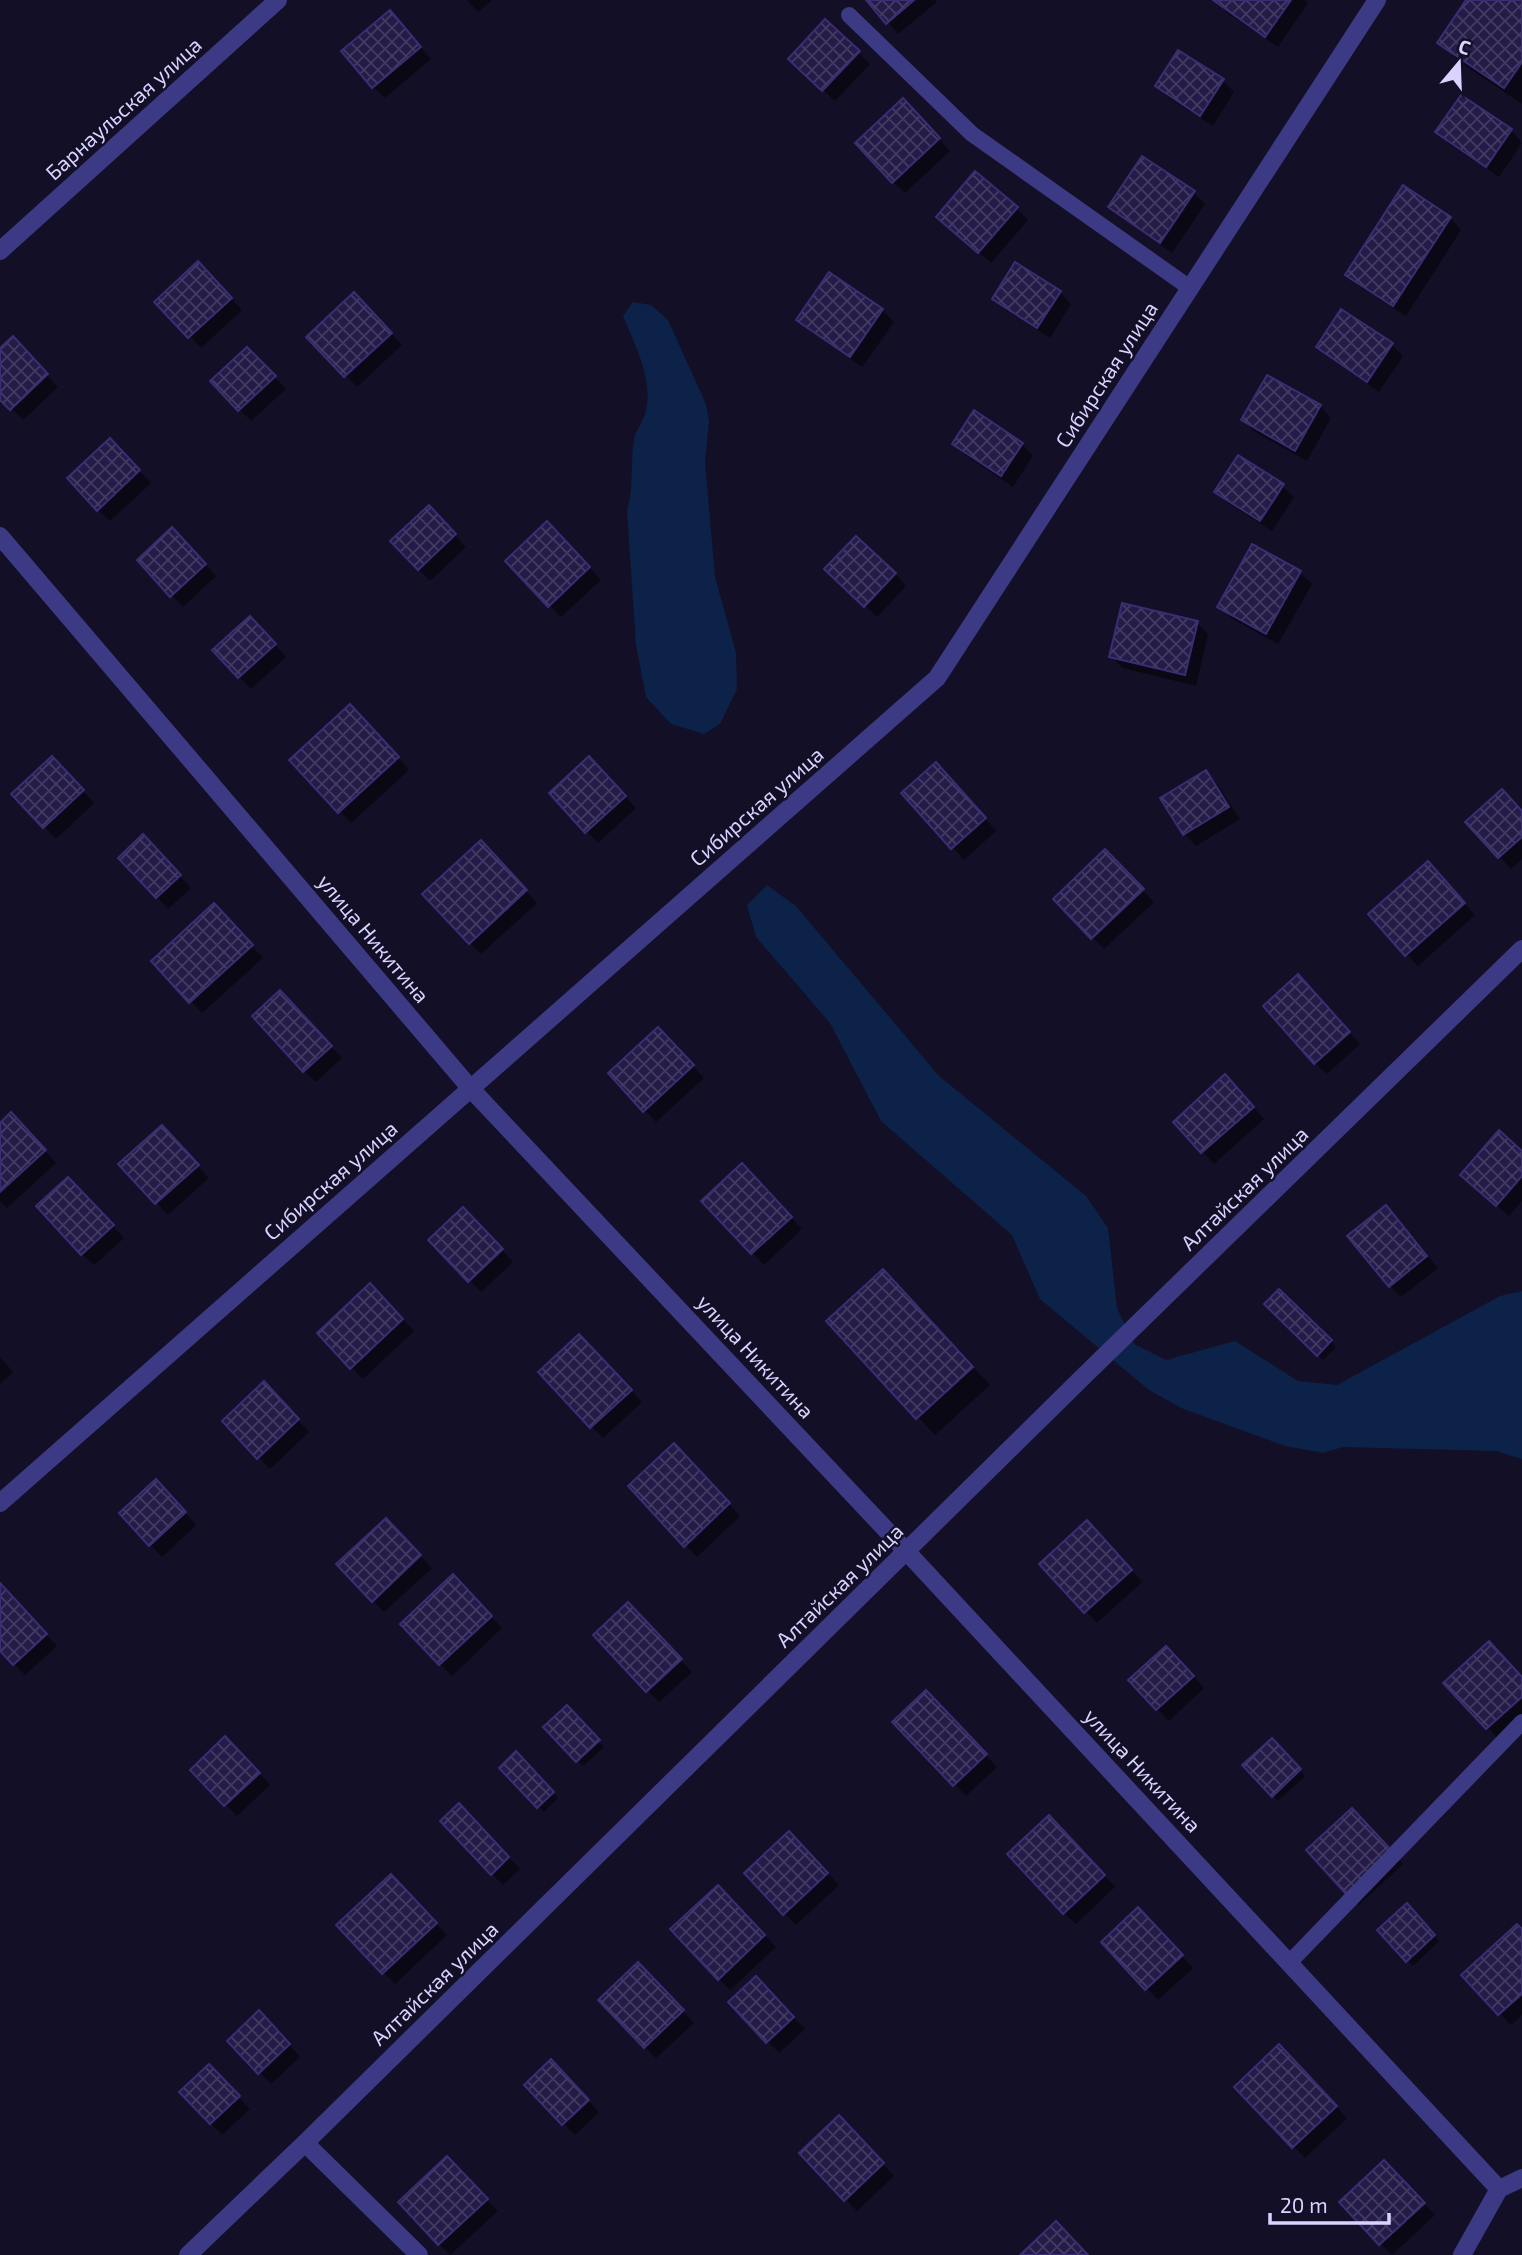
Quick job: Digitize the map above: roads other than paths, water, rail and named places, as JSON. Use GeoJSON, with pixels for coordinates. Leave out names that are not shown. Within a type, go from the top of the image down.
{"type":"FeatureCollection","features":[{"type":"Feature","properties":{"kind":"street","name":"Барнаульская улица"},"geometry":{"type":"LineString","coordinates":[[0,251],[278,0]]}},
{"type":"Feature","properties":{"kind":"street","name":"Сибирская улица"},"geometry":{"type":"LineString","coordinates":[[0,1503],[937,678],[1377,0]]}},
{"type":"Feature","properties":{"kind":"street","name":"улица Никитина"},"geometry":{"type":"LineString","coordinates":[[0,536],[471,1089],[908,1552],[1499,2189]]}},
{"type":"Feature","properties":{"kind":"street","name":"Алтайская улица"},"geometry":{"type":"LineString","coordinates":[[188,2255],[1522,949]]}},
{"type":"Feature","properties":{"kind":"street"},"geometry":{"type":"LineString","coordinates":[[305,2143],[419,2255]]}},
{"type":"Feature","properties":{"kind":"street"},"geometry":{"type":"LineString","coordinates":[[1462,2255],[1499,2189],[1522,2178]]}},
{"type":"Feature","properties":{"kind":"lane"},"geometry":{"type":"LineString","coordinates":[[849,15],[972,134],[1190,288]]}},
{"type":"Feature","properties":{"kind":"lane"},"geometry":{"type":"LineString","coordinates":[[1289,1963],[1522,1722]]}},
{"type":"Feature","properties":{"kind":"water"},"geometry":{"type":"Polygon","coordinates":[[[633,302],[651,305],[668,320],[706,404],[709,422],[705,461],[715,577],[736,653],[737,689],[720,724],[704,734],[671,724],[646,697],[636,645],[627,511],[634,440],[646,410],[648,393],[641,359],[623,316],[633,302]]]}},
{"type":"Feature","properties":{"kind":"water"},"geometry":{"type":"Polygon","coordinates":[[[767,885],[796,906],[939,1076],[1086,1196],[1108,1228],[1117,1308],[1134,1344],[1166,1360],[1235,1341],[1298,1381],[1337,1385],[1500,1296],[1522,1291],[1522,1459],[1496,1451],[1343,1447],[1323,1453],[1285,1446],[1181,1408],[1149,1390],[1040,1299],[1012,1235],[881,1121],[830,1023],[756,937],[747,905],[767,885]]]}}]}
